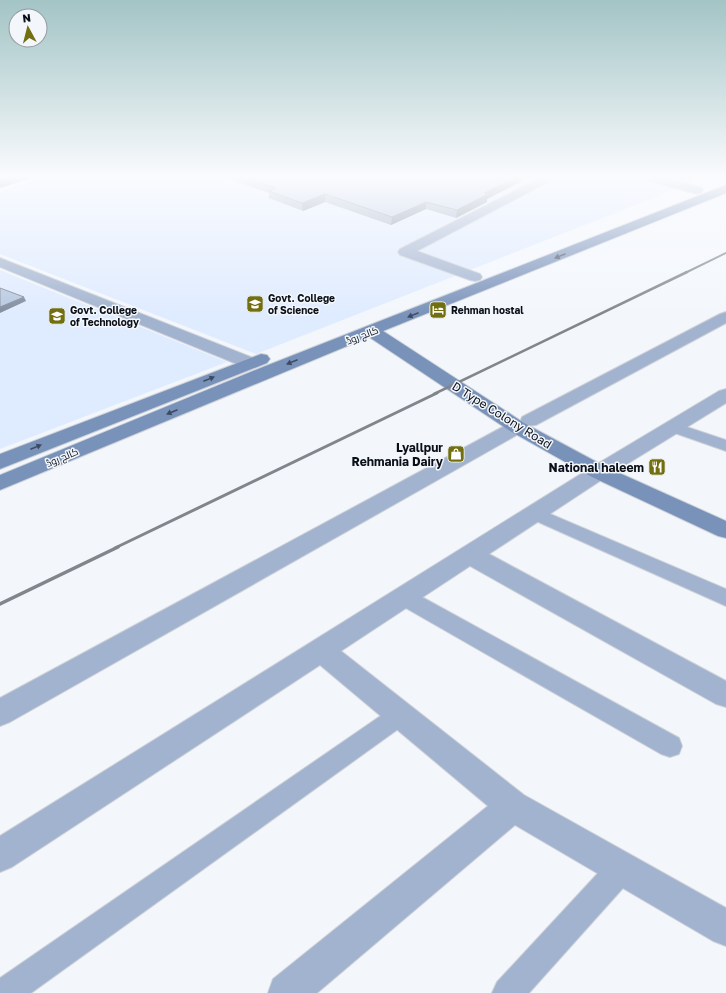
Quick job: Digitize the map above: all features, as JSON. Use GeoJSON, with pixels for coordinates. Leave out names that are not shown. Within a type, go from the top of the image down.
{"type":"FeatureCollection","features":[{"type":"Feature","properties":{"kind":"main road","name":"کالج روڈ"},"geometry":{"type":"LineString","coordinates":[[0,462],[250,363],[612,223]]}},
{"type":"Feature","properties":{"kind":"main road","name":"کالج روڈ"},"geometry":{"type":"LineString","coordinates":[[0,484],[264,373],[640,223]]}},
{"type":"Feature","properties":{"kind":"main road","name":"D Type Colony Road"},"geometry":{"type":"LineString","coordinates":[[376,329],[523,424],[726,530]]}},
{"type":"Feature","properties":{"kind":"main road","name":"D Type Colony Road"},"geometry":{"type":"LineString","coordinates":[[605,468],[726,514]]}},
{"type":"Feature","properties":{"kind":"street"},"geometry":{"type":"LineString","coordinates":[[460,223],[405,252],[475,277]]}},
{"type":"Feature","properties":{"kind":"street"},"geometry":{"type":"LineString","coordinates":[[0,262],[250,363]]}},
{"type":"Feature","properties":{"kind":"street"},"geometry":{"type":"LineString","coordinates":[[0,713],[523,424],[726,317]]}},
{"type":"Feature","properties":{"kind":"street"},"geometry":{"type":"LineString","coordinates":[[0,855],[605,468],[725,396]]}},
{"type":"Feature","properties":{"kind":"street"},"geometry":{"type":"LineString","coordinates":[[672,427],[726,446]]}},
{"type":"Feature","properties":{"kind":"street"},"geometry":{"type":"LineString","coordinates":[[534,514],[726,598]]}},
{"type":"Feature","properties":{"kind":"street"},"geometry":{"type":"LineString","coordinates":[[470,555],[726,695]]}},
{"type":"Feature","properties":{"kind":"street"},"geometry":{"type":"LineString","coordinates":[[404,597],[670,746]]}},
{"type":"Feature","properties":{"kind":"street"},"geometry":{"type":"LineString","coordinates":[[320,650],[513,806],[726,928]]}},
{"type":"Feature","properties":{"kind":"street"},"geometry":{"type":"LineString","coordinates":[[5,993],[400,715]]}},
{"type":"Feature","properties":{"kind":"street"},"geometry":{"type":"LineString","coordinates":[[287,993],[513,806]]}},
{"type":"Feature","properties":{"kind":"street"},"geometry":{"type":"LineString","coordinates":[[508,993],[622,868]]}},
{"type":"Feature","properties":{"kind":"shaded area"},"geometry":{"type":"Polygon","coordinates":[[[0,223],[589,223],[256,354],[0,254],[0,223]]]}},
{"type":"Feature","properties":{"kind":"shaded area","name":"Govt. College of Technology"},"geometry":{"type":"Polygon","coordinates":[[[0,270],[227,362],[0,449],[0,270]]]}},
{"type":"Feature","properties":{"kind":"building"},"geometry":{"type":"Polygon","coordinates":[[[0,288],[24,297],[0,307],[0,288]]]}},
{"type":"Feature","properties":{"kind":"railway"},"geometry":{"type":"LineString","coordinates":[[685,273],[726,253]]}},
{"type":"Feature","properties":{"kind":"railway"},"geometry":{"type":"LineString","coordinates":[[434,394],[687,272]]}},
{"type":"Feature","properties":{"kind":"railway"},"geometry":{"type":"LineString","coordinates":[[115,548],[437,393]]}},
{"type":"Feature","properties":{"kind":"railway"},"geometry":{"type":"LineString","coordinates":[[0,604],[118,547]]}},
{"type":"Feature","properties":{"kind":"place","name":"Govt. College of Science"},"geometry":{"type":"Point","coordinates":[255,304]}},
{"type":"Feature","properties":{"kind":"place","name":"Rehman hostal"},"geometry":{"type":"Point","coordinates":[438,310]}},
{"type":"Feature","properties":{"kind":"place","name":"Govt. College of Technology"},"geometry":{"type":"Point","coordinates":[57,316]}},
{"type":"Feature","properties":{"kind":"place","name":"Lyallpur Rehmania Dairy"},"geometry":{"type":"Point","coordinates":[456,454]}},
{"type":"Feature","properties":{"kind":"place","name":"National haleem"},"geometry":{"type":"Point","coordinates":[657,467]}}]}
